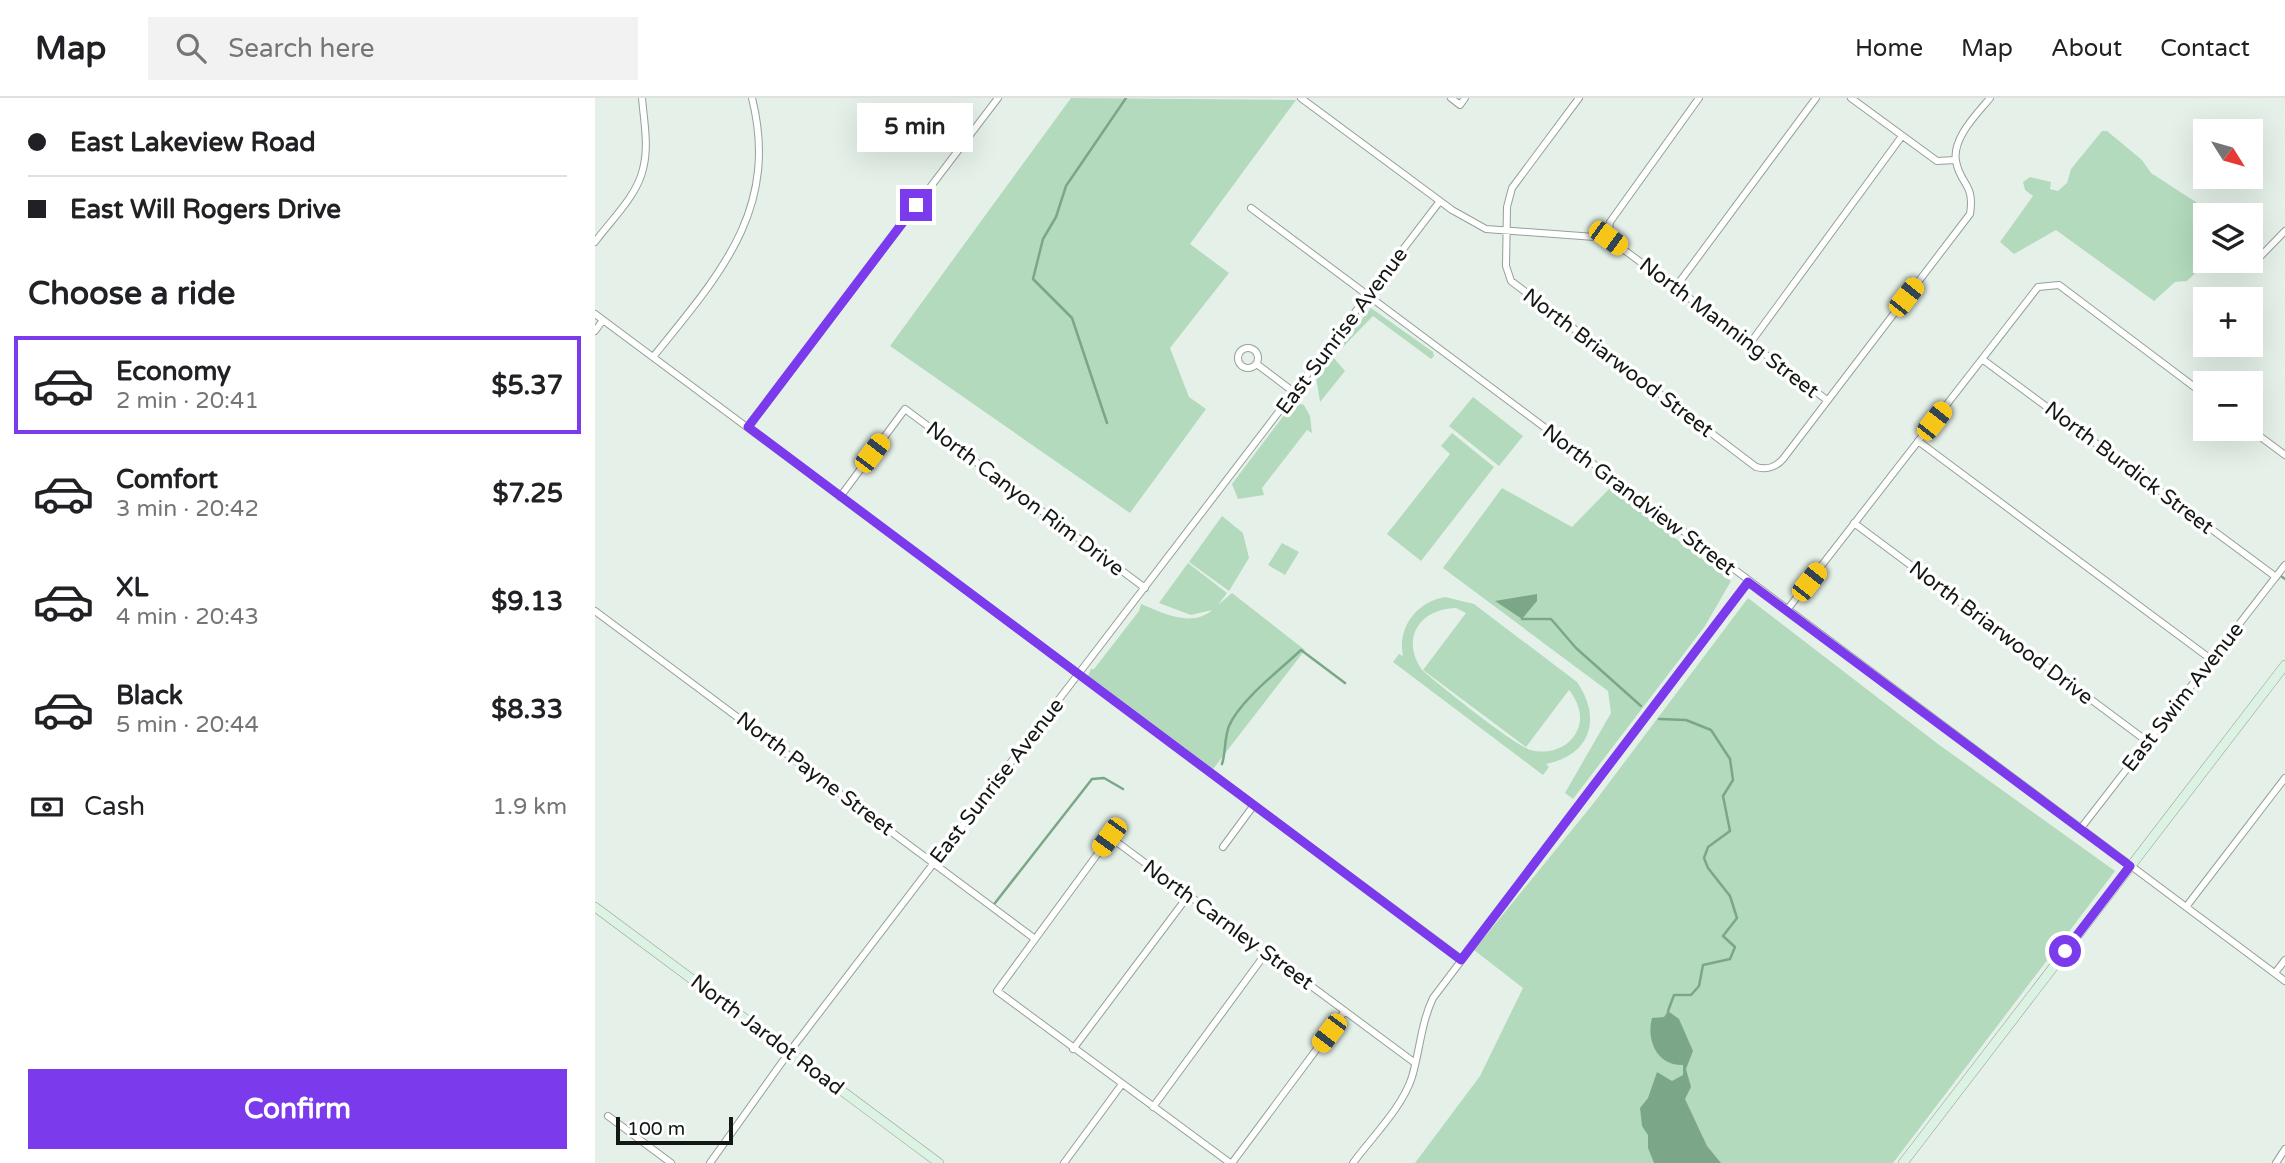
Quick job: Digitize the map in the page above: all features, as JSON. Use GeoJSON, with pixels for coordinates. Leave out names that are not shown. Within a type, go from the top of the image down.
{"type":"FeatureCollection","features":[{"type":"Feature","properties":{"kind":"street"},"geometry":{"type":"LineString","coordinates":[[595,242],[634,190],[643,170],[647,139],[642,98]]}},
{"type":"Feature","properties":{"kind":"street"},"geometry":{"type":"LineString","coordinates":[[653,357],[723,266],[748,220],[756,188],[760,129],[752,98]]}},
{"type":"Feature","properties":{"kind":"street"},"geometry":{"type":"LineString","coordinates":[[748,427],[998,98]]}},
{"type":"Feature","properties":{"kind":"street"},"geometry":{"type":"LineString","coordinates":[[1301,98],[1440,201],[1486,229],[1608,238],[1610,222],[1699,98]]}},
{"type":"Feature","properties":{"kind":"street"},"geometry":{"type":"LineString","coordinates":[[1451,98],[1460,105],[1465,98]]}},
{"type":"Feature","properties":{"kind":"street","name":"North Briarwood Street"},"geometry":{"type":"LineString","coordinates":[[1579,98],[1512,188],[1507,207],[1506,266],[1511,281],[1756,467],[1769,468],[1783,459],[1827,400]]}},
{"type":"Feature","properties":{"kind":"street"},"geometry":{"type":"LineString","coordinates":[[1675,288],[1816,98]]}},
{"type":"Feature","properties":{"kind":"street"},"geometry":{"type":"LineString","coordinates":[[1851,98],[1937,161],[1955,160]]}},
{"type":"Feature","properties":{"kind":"street"},"geometry":{"type":"LineString","coordinates":[[1827,400],[1970,214],[1971,192],[1955,160],[1959,143],[1969,125],[1990,98]]}},
{"type":"Feature","properties":{"kind":"street"},"geometry":{"type":"LineString","coordinates":[[1751,342],[1902,136]]}},
{"type":"Feature","properties":{"kind":"street","name":"East Sunrise Avenue"},"geometry":{"type":"LineString","coordinates":[[710,1163],[790,1051],[1440,201]]}},
{"type":"Feature","properties":{"kind":"street","name":"North Grandview Street"},"geometry":{"type":"LineString","coordinates":[[1251,208],[2285,981]]}},
{"type":"Feature","properties":{"kind":"street"},"geometry":{"type":"LineString","coordinates":[[2263,254],[2285,231]]}},
{"type":"Feature","properties":{"kind":"street","name":"North Manning Street"},"geometry":{"type":"LineString","coordinates":[[1608,238],[1827,400]]}},
{"type":"Feature","properties":{"kind":"street"},"geometry":{"type":"LineString","coordinates":[[1787,610],[2033,290],[2053,284],[2064,288],[2193,386]]}},
{"type":"Feature","properties":{"kind":"street"},"geometry":{"type":"LineString","coordinates":[[595,314],[1461,960]]}},
{"type":"Feature","properties":{"kind":"street"},"geometry":{"type":"LineString","coordinates":[[595,331],[603,320]]}},
{"type":"Feature","properties":{"kind":"street","name":"North Burdick Street"},"geometry":{"type":"LineString","coordinates":[[1982,359],[2276,576]]}},
{"type":"Feature","properties":{"kind":"street"},"geometry":{"type":"LineString","coordinates":[[1258,365],[1295,393]]}},
{"type":"Feature","properties":{"kind":"street","name":"North Canyon Rim Drive"},"geometry":{"type":"LineString","coordinates":[[840,497],[905,409],[1145,588]]}},
{"type":"Feature","properties":{"kind":"street"},"geometry":{"type":"LineString","coordinates":[[2263,438],[2285,454]]}},
{"type":"Feature","properties":{"kind":"street"},"geometry":{"type":"LineString","coordinates":[[1918,441],[2212,660]]}},
{"type":"Feature","properties":{"kind":"street","name":"North Briarwood Drive"},"geometry":{"type":"LineString","coordinates":[[1854,523],[2148,742]]}},
{"type":"Feature","properties":{"kind":"street","name":"East Swim Avenue"},"geometry":{"type":"LineString","coordinates":[[2081,828],[2285,565]]}},
{"type":"Feature","properties":{"kind":"street"},"geometry":{"type":"LineString","coordinates":[[1353,1163],[1405,1093],[1415,1063],[1424,1016],[1433,998],[1748,582]]}},
{"type":"Feature","properties":{"kind":"street","name":"North Payne Street"},"geometry":{"type":"LineString","coordinates":[[595,611],[1035,939]]}},
{"type":"Feature","properties":{"kind":"street"},"geometry":{"type":"LineString","coordinates":[[1903,1163],[2285,665]]}},
{"type":"Feature","properties":{"kind":"street"},"geometry":{"type":"LineString","coordinates":[[2186,907],[2285,778]]}},
{"type":"Feature","properties":{"kind":"street"},"geometry":{"type":"LineString","coordinates":[[1223,847],[1254,805]]}},
{"type":"Feature","properties":{"kind":"street","name":"North Carnley Street"},"geometry":{"type":"LineString","coordinates":[[1035,939],[1109,837],[1415,1063]]}},
{"type":"Feature","properties":{"kind":"street"},"geometry":{"type":"LineString","coordinates":[[1073,1049],[1188,896]]}},
{"type":"Feature","properties":{"kind":"street","name":"North Jardot Road"},"geometry":{"type":"LineString","coordinates":[[595,907],[939,1163]]}},
{"type":"Feature","properties":{"kind":"street"},"geometry":{"type":"LineString","coordinates":[[1035,939],[997,991],[1231,1163],[1345,1011]]}},
{"type":"Feature","properties":{"kind":"street"},"geometry":{"type":"LineString","coordinates":[[1153,1107],[1266,953]]}},
{"type":"Feature","properties":{"kind":"street"},"geometry":{"type":"LineString","coordinates":[[2275,973],[2285,960]]}},
{"type":"Feature","properties":{"kind":"street"},"geometry":{"type":"LineString","coordinates":[[1064,1163],[1122,1084]]}},
{"type":"Feature","properties":{"kind":"street"},"geometry":{"type":"LineString","coordinates":[[608,1115],[671,1163]]}},
{"type":"Feature","properties":{"kind":"street"},"geometry":{"type":"LineString","coordinates":[[2276,1163],[2285,1149]]}},
{"type":"Feature","properties":{"kind":"shaded area"},"geometry":{"type":"Polygon","coordinates":[[[1071,98],[1296,100],[1190,244],[1229,273],[1170,348],[1189,397],[1206,409],[1130,513],[890,346],[1071,98]]]}},
{"type":"Feature","properties":{"kind":"shaded area"},"geometry":{"type":"Polygon","coordinates":[[[2102,131],[2107,131],[2142,160],[2151,173],[2197,203],[2193,203],[2193,273],[2195,273],[2187,281],[2175,282],[2154,301],[2056,230],[2014,254],[2000,242],[2033,196],[2025,190],[2023,182],[2030,177],[2051,182],[2050,189],[2058,191],[2067,183],[2071,169],[2102,131]]]}},
{"type":"Feature","properties":{"kind":"shaded area"},"geometry":{"type":"Polygon","coordinates":[[[1371,308],[1433,352],[1434,356],[1431,359],[1373,316],[1343,347],[1342,344],[1371,308]]]}},
{"type":"Feature","properties":{"kind":"shaded area"},"geometry":{"type":"Polygon","coordinates":[[[1333,357],[1345,371],[1320,402],[1316,376],[1333,357]]]}},
{"type":"Feature","properties":{"kind":"shaded area"},"geometry":{"type":"Polygon","coordinates":[[[1473,397],[1523,436],[1499,466],[1449,426],[1473,397]]]}},
{"type":"Feature","properties":{"kind":"shaded area"},"geometry":{"type":"Polygon","coordinates":[[[1294,402],[1304,405],[1310,416],[1312,433],[1307,430],[1262,488],[1264,495],[1238,499],[1232,484],[1294,402]]]}},
{"type":"Feature","properties":{"kind":"shaded area"},"geometry":{"type":"Polygon","coordinates":[[[1452,433],[1494,467],[1421,561],[1387,534],[1450,454],[1441,446],[1452,433]]]}},
{"type":"Feature","properties":{"kind":"shaded area"},"geometry":{"type":"Polygon","coordinates":[[[1502,488],[1572,527],[1610,488],[1731,581],[1705,626],[1573,799],[1565,793],[1611,713],[1608,691],[1443,568],[1502,488]]]}},
{"type":"Feature","properties":{"kind":"shaded area"},"geometry":{"type":"Polygon","coordinates":[[[1222,516],[1243,533],[1249,558],[1229,591],[1189,562],[1222,516]]]}},
{"type":"Feature","properties":{"kind":"shaded area"},"geometry":{"type":"Polygon","coordinates":[[[1282,543],[1299,552],[1285,575],[1268,565],[1282,543]]]}},
{"type":"Feature","properties":{"kind":"shaded area"},"geometry":{"type":"Polygon","coordinates":[[[1188,563],[1227,593],[1218,605],[1232,593],[1305,650],[1213,769],[1088,676],[1139,611],[1141,604],[1168,615],[1187,618],[1196,618],[1212,610],[1191,615],[1159,603],[1188,563]]]}},
{"type":"Feature","properties":{"kind":"shaded area"},"geometry":{"type":"Polygon","coordinates":[[[1537,594],[1537,601],[1522,619],[1495,601],[1537,594]]]}},
{"type":"Feature","properties":{"kind":"shaded area"},"geometry":{"type":"Polygon","coordinates":[[[1445,597],[1474,604],[1577,682],[1585,695],[1590,721],[1582,744],[1561,759],[1546,764],[1549,767],[1543,775],[1393,662],[1399,654],[1403,656],[1403,635],[1411,618],[1426,604],[1445,597]],[[1456,608],[1443,610],[1432,614],[1417,627],[1413,647],[1422,670],[1476,714],[1522,746],[1545,752],[1564,746],[1577,731],[1580,720],[1577,704],[1569,690],[1526,747],[1423,670],[1466,613],[1456,608]]]}},
{"type":"Feature","properties":{"kind":"shaded area"},"geometry":{"type":"Polygon","coordinates":[[[1748,598],[1938,744],[2115,871],[1893,1163],[1415,1163],[1480,1076],[1523,988],[1474,950],[1593,804],[1748,598]]]}},
{"type":"Feature","properties":{"kind":"shaded area"},"geometry":{"type":"Polygon","coordinates":[[[1668,1011],[1679,1019],[1693,1051],[1686,1069],[1691,1087],[1685,1099],[1707,1146],[1721,1163],[1654,1163],[1648,1148],[1648,1135],[1642,1126],[1640,1108],[1648,1098],[1657,1072],[1672,1081],[1683,1075],[1683,1065],[1666,1061],[1652,1043],[1652,1018],[1664,1017],[1668,1011]]]}},
{"type":"Feature","properties":{"kind":"waterway"},"geometry":{"type":"LineString","coordinates":[[1107,423],[1072,318],[1033,279],[1043,239],[1056,217],[1066,186],[1126,98]]}},
{"type":"Feature","properties":{"kind":"waterway"},"geometry":{"type":"LineString","coordinates":[[2278,574],[2285,579]]}},
{"type":"Feature","properties":{"kind":"waterway"},"geometry":{"type":"LineString","coordinates":[[1522,619],[1551,619],[1576,648],[1641,706]]}},
{"type":"Feature","properties":{"kind":"waterway"},"geometry":{"type":"LineString","coordinates":[[1222,764],[1227,731],[1234,716],[1251,696],[1301,650],[1345,683]]}},
{"type":"Feature","properties":{"kind":"waterway"},"geometry":{"type":"LineString","coordinates":[[1659,719],[1686,720],[1711,730],[1730,759],[1733,780],[1723,796],[1730,831],[1708,847],[1704,858],[1708,868],[1730,896],[1737,918],[1723,936],[1735,947],[1730,959],[1703,965],[1699,986],[1691,995],[1674,995],[1668,1011]]}},
{"type":"Feature","properties":{"kind":"waterway"},"geometry":{"type":"LineString","coordinates":[[995,903],[1092,779],[1104,778],[1123,789]]}},
{"type":"Feature","properties":{"kind":"route"},"geometry":{"type":"LineString","coordinates":[[916,205],[748,427],[1461,960],[1748,582],[2130,866],[2065,951]]}}]}
